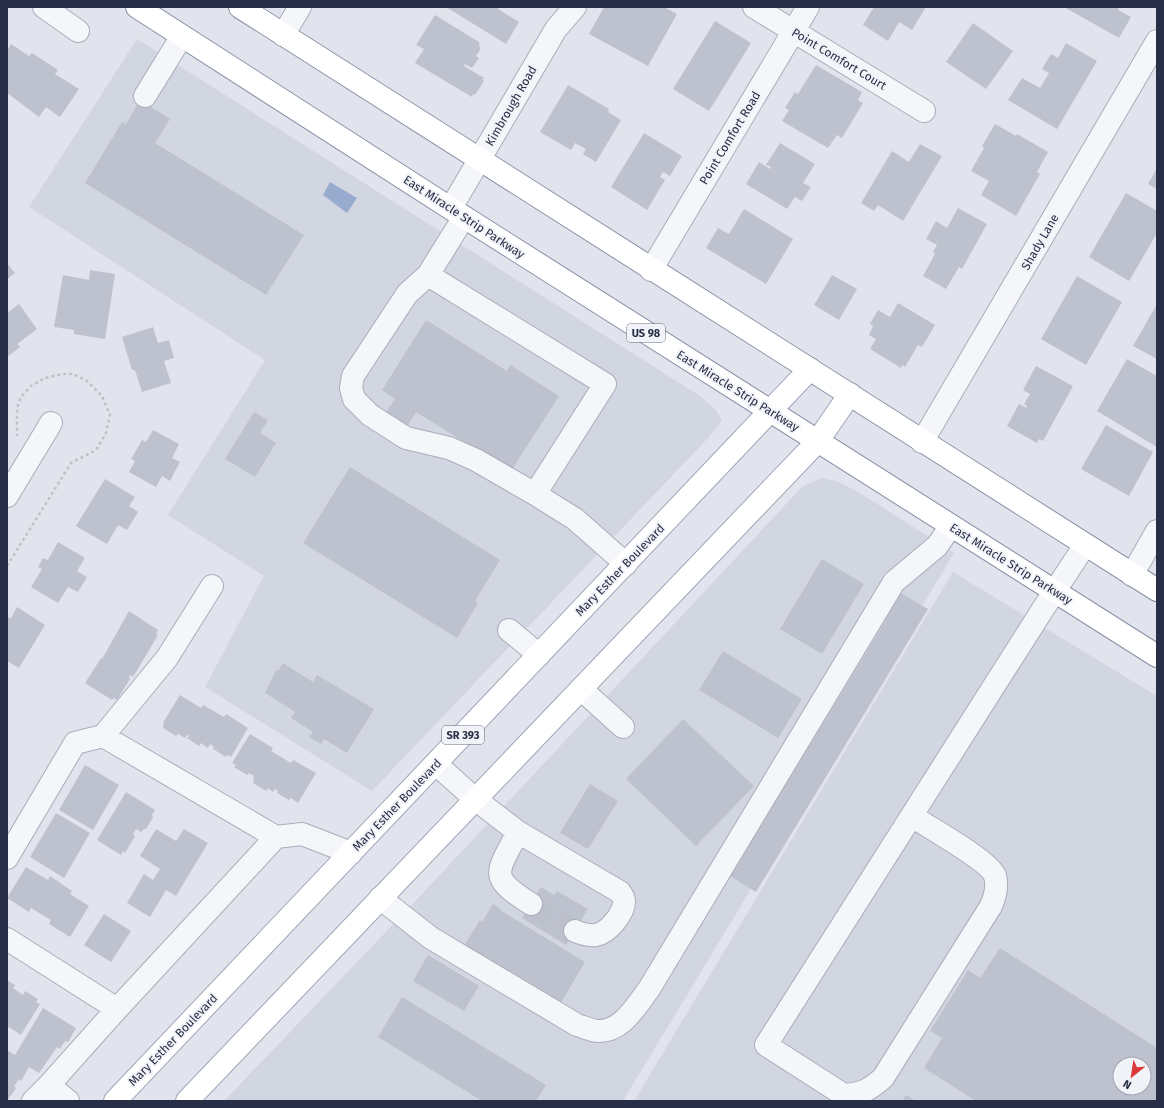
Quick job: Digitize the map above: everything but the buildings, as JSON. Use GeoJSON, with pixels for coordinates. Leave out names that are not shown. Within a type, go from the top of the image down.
{"type":"FeatureCollection","features":[{"type":"Feature","properties":{"kind":"main road","name":"East Miracle Strip Parkway"},"geometry":{"type":"LineString","coordinates":[[137,7],[817,442],[1157,656]]}},
{"type":"Feature","properties":{"kind":"main road"},"geometry":{"type":"LineString","coordinates":[[240,7],[479,161],[850,394],[922,442],[1157,590]]}},
{"type":"Feature","properties":{"kind":"main road","name":"Mary Esther Boulevard"},"geometry":{"type":"LineString","coordinates":[[115,1101],[771,412],[810,369]]}},
{"type":"Feature","properties":{"kind":"main road"},"geometry":{"type":"LineString","coordinates":[[187,1101],[817,442],[850,394]]}},
{"type":"Feature","properties":{"kind":"street"},"geometry":{"type":"LineString","coordinates":[[44,7],[78,30]]}},
{"type":"Feature","properties":{"kind":"street"},"geometry":{"type":"LineString","coordinates":[[283,35],[300,7]]}},
{"type":"Feature","properties":{"kind":"street","name":"Kimbrough Road"},"geometry":{"type":"LineString","coordinates":[[535,494],[476,460],[449,448],[406,438],[370,415],[354,400],[351,388],[353,376],[407,294],[428,275],[458,213],[479,161],[556,29],[575,7]]}},
{"type":"Feature","properties":{"kind":"street","name":"Point Comfort Court"},"geometry":{"type":"LineString","coordinates":[[754,7],[924,111]]}},
{"type":"Feature","properties":{"kind":"street","name":"Point Comfort Road"},"geometry":{"type":"LineString","coordinates":[[651,270],[808,7]]}},
{"type":"Feature","properties":{"kind":"street"},"geometry":{"type":"LineString","coordinates":[[145,96],[182,36]]}},
{"type":"Feature","properties":{"kind":"street","name":"Shady Lane"},"geometry":{"type":"LineString","coordinates":[[922,442],[1157,41]]}},
{"type":"Feature","properties":{"kind":"street"},"geometry":{"type":"LineString","coordinates":[[428,275],[605,384],[535,494],[575,519],[626,564]]}},
{"type":"Feature","properties":{"kind":"street"},"geometry":{"type":"LineString","coordinates":[[7,496],[51,423]]}},
{"type":"Feature","properties":{"kind":"street"},"geometry":{"type":"LineString","coordinates":[[380,898],[431,938],[577,1025],[598,1031],[614,1029],[629,1015],[649,990],[894,582],[937,546],[951,526]]}},
{"type":"Feature","properties":{"kind":"street"},"geometry":{"type":"LineString","coordinates":[[1132,575],[1157,531]]}},
{"type":"Feature","properties":{"kind":"street"},"geometry":{"type":"LineString","coordinates":[[912,816],[982,860],[995,875],[996,892],[991,906],[883,1078],[870,1089],[856,1094],[844,1095],[766,1046],[1054,592],[1085,545]]}},
{"type":"Feature","properties":{"kind":"street"},"geometry":{"type":"LineString","coordinates":[[7,858],[75,743],[103,736],[167,658],[212,586]]}},
{"type":"Feature","properties":{"kind":"street"},"geometry":{"type":"LineString","coordinates":[[509,630],[539,655]]}},
{"type":"Feature","properties":{"kind":"street"},"geometry":{"type":"LineString","coordinates":[[581,688],[623,727]]}},
{"type":"Feature","properties":{"kind":"street"},"geometry":{"type":"LineString","coordinates":[[103,736],[276,837],[302,834],[351,853]]}},
{"type":"Feature","properties":{"kind":"street"},"geometry":{"type":"LineString","coordinates":[[436,764],[475,799],[518,832],[620,892],[624,899],[624,908],[607,929],[597,935],[585,935],[575,931]]}},
{"type":"Feature","properties":{"kind":"street"},"geometry":{"type":"LineString","coordinates":[[518,832],[501,864],[499,876],[508,886],[531,904]]}},
{"type":"Feature","properties":{"kind":"street"},"geometry":{"type":"LineString","coordinates":[[33,1101],[276,837]]}},
{"type":"Feature","properties":{"kind":"street"},"geometry":{"type":"LineString","coordinates":[[7,939],[118,1009]]}},
{"type":"Feature","properties":{"kind":"street"},"geometry":{"type":"LineString","coordinates":[[49,1085],[68,1101]]}},
{"type":"Feature","properties":{"kind":"shaded area"},"geometry":{"type":"Polygon","coordinates":[[[137,39],[700,396],[716,410],[722,421],[709,437],[372,791],[205,687],[264,576],[168,515],[265,360],[29,207],[137,39]]]}},
{"type":"Feature","properties":{"kind":"shaded area"},"geometry":{"type":"Polygon","coordinates":[[[821,478],[837,481],[860,493],[954,553],[623,1101],[224,1101],[423,893],[802,487],[821,478]]]}},
{"type":"Feature","properties":{"kind":"shaded area"},"geometry":{"type":"Polygon","coordinates":[[[953,572],[1157,696],[1157,1101],[634,1101],[953,572]]]}},
{"type":"Feature","properties":{"kind":"water"},"geometry":{"type":"Polygon","coordinates":[[[330,182],[357,198],[347,213],[323,195],[330,182]]]}},
{"type":"Feature","properties":{"kind":"tunnel"},"geometry":{"type":"LineString","coordinates":[[531,904],[575,931]]}}]}
